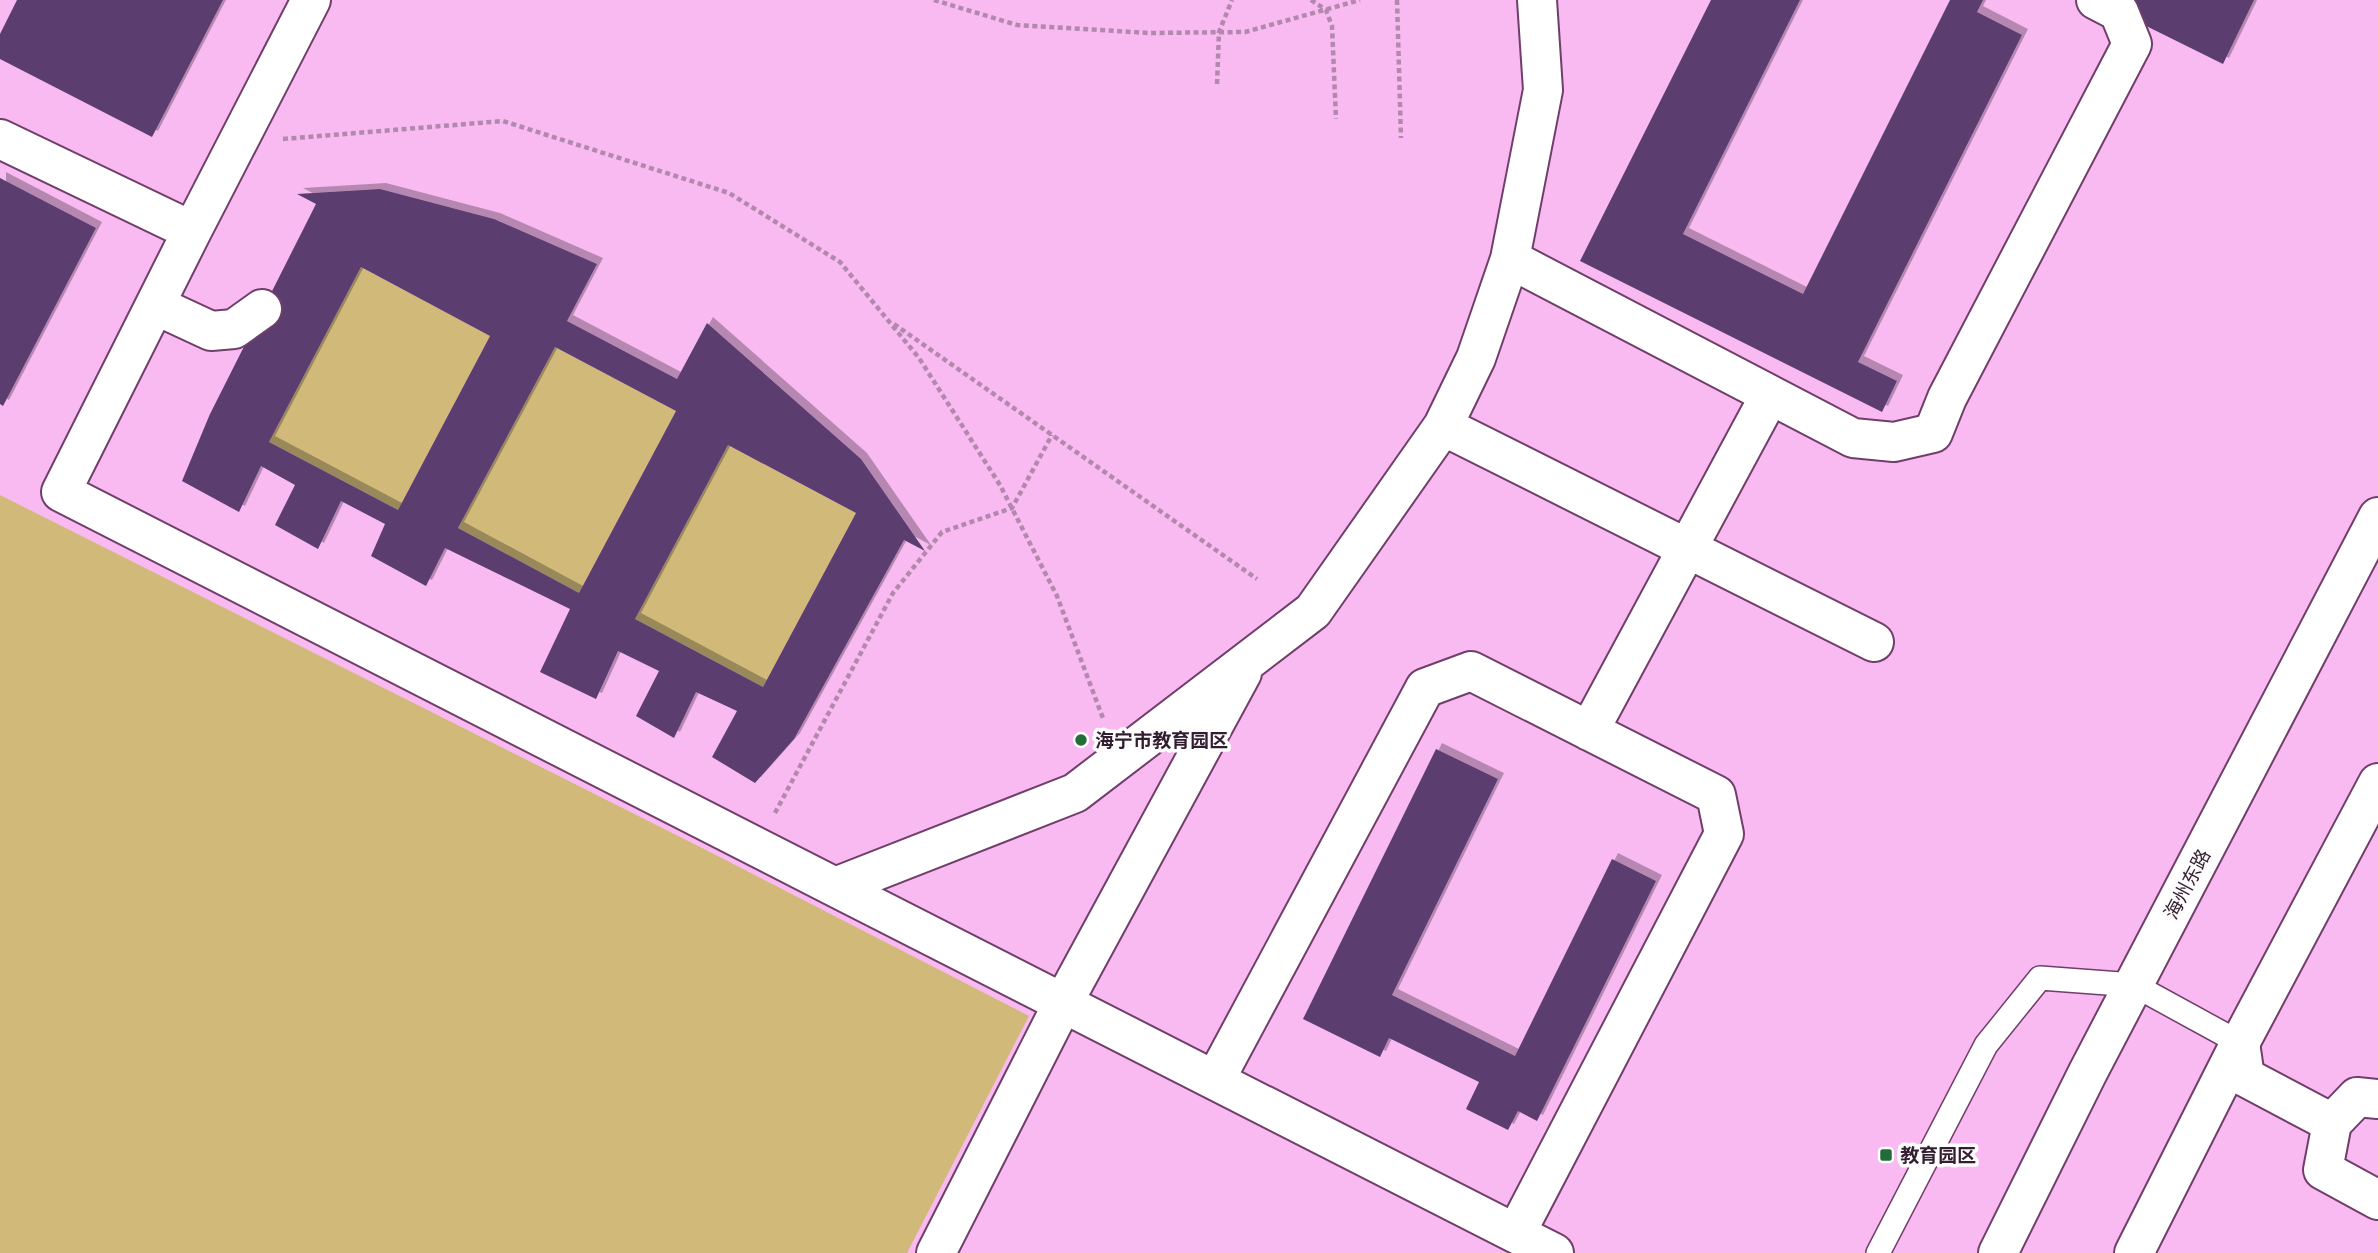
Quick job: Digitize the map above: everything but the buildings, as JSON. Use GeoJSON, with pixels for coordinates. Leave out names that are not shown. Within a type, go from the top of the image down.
{"type":"FeatureCollection","features":[{"type":"Feature","properties":{"kind":"street"},"geometry":{"type":"LineString","coordinates":[[311,0],[61,492],[1554,1253]]}},
{"type":"Feature","properties":{"kind":"street"},"geometry":{"type":"LineString","coordinates":[[835,887],[1075,793],[1313,611],[1443,426],[1476,358],[1510,259],[1543,90],[1537,0]]}},
{"type":"Feature","properties":{"kind":"street"},"geometry":{"type":"LineString","coordinates":[[1510,259],[1853,438],[1894,442],[1933,433],[1947,398],[2132,44],[2119,12],[2096,0]]}},
{"type":"Feature","properties":{"kind":"street"},"geometry":{"type":"LineString","coordinates":[[0,139],[192,231]]}},
{"type":"Feature","properties":{"kind":"street"},"geometry":{"type":"LineString","coordinates":[[155,305],[211,331],[234,329],[262,309]]}},
{"type":"Feature","properties":{"kind":"street"},"geometry":{"type":"LineString","coordinates":[[1589,731],[1770,395]]}},
{"type":"Feature","properties":{"kind":"street"},"geometry":{"type":"LineString","coordinates":[[1443,426],[1874,642]]}},
{"type":"Feature","properties":{"kind":"street","name":"海州东路"},"geometry":{"type":"LineString","coordinates":[[1998,1253],[2134,985],[2378,517]]}},
{"type":"Feature","properties":{"kind":"street"},"geometry":{"type":"LineString","coordinates":[[936,1253],[1063,1003],[1248,660]]}},
{"type":"Feature","properties":{"kind":"street"},"geometry":{"type":"LineString","coordinates":[[1215,1080],[1425,688],[1471,671],[1716,795],[1724,834],[1516,1233]]}},
{"type":"Feature","properties":{"kind":"street"},"geometry":{"type":"LineString","coordinates":[[2134,1253],[2240,1043],[2378,783]]}},
{"type":"Feature","properties":{"kind":"street"},"geometry":{"type":"LineString","coordinates":[[2240,1043],[2245,1077],[2332,1123]]}},
{"type":"Feature","properties":{"kind":"street"},"geometry":{"type":"LineString","coordinates":[[2378,1099],[2357,1097],[2332,1123],[2323,1170],[2378,1200]]}},
{"type":"Feature","properties":{"kind":"lane"},"geometry":{"type":"LineString","coordinates":[[1878,1253],[1986,1045],[2040,978],[2134,985],[2240,1043]]}},
{"type":"Feature","properties":{"kind":"path"},"geometry":{"type":"LineString","coordinates":[[934,0],[1017,25],[1149,33],[1245,32],[1360,0]]}},
{"type":"Feature","properties":{"kind":"path"},"geometry":{"type":"LineString","coordinates":[[1217,84],[1219,32],[1232,0]]}},
{"type":"Feature","properties":{"kind":"path"},"geometry":{"type":"LineString","coordinates":[[1311,0],[1326,10],[1332,26],[1336,119]]}},
{"type":"Feature","properties":{"kind":"path"},"geometry":{"type":"LineString","coordinates":[[1397,0],[1401,138]]}},
{"type":"Feature","properties":{"kind":"path"},"geometry":{"type":"LineString","coordinates":[[237,144],[503,121],[729,193],[840,262],[919,358],[1000,485],[1057,596],[1119,759]]}},
{"type":"Feature","properties":{"kind":"path"},"geometry":{"type":"LineString","coordinates":[[889,321],[1257,579]]}},
{"type":"Feature","properties":{"kind":"path"},"geometry":{"type":"LineString","coordinates":[[757,847],[893,593],[942,532],[1012,508],[1052,435]]}},
{"type":"Feature","properties":{"kind":"shaded area","name":"海宁市教育园区"},"geometry":{"type":"Polygon","coordinates":[[[0,0],[2378,0],[2378,1253],[0,1253],[0,0]]]}},
{"type":"Feature","properties":{"kind":"shaded area"},"geometry":{"type":"Polygon","coordinates":[[[361,267],[490,336],[398,510],[269,442],[361,267]]]}},
{"type":"Feature","properties":{"kind":"shaded area"},"geometry":{"type":"Polygon","coordinates":[[[555,347],[676,411],[579,593],[458,528],[555,347]]]}},
{"type":"Feature","properties":{"kind":"shaded area"},"geometry":{"type":"Polygon","coordinates":[[[728,445],[856,513],[763,687],[635,619],[728,445]]]}},
{"type":"Feature","properties":{"kind":"shaded area"},"geometry":{"type":"Polygon","coordinates":[[[0,495],[708,851],[1029,1016],[907,1253],[0,1253],[0,495]]]}},
{"type":"Feature","properties":{"kind":"place","name":"海宁市教育园区"},"geometry":{"type":"Point","coordinates":[1081,740]}},
{"type":"Feature","properties":{"kind":"place","name":"教育园区"},"geometry":{"type":"Point","coordinates":[1886,1155]}}]}
